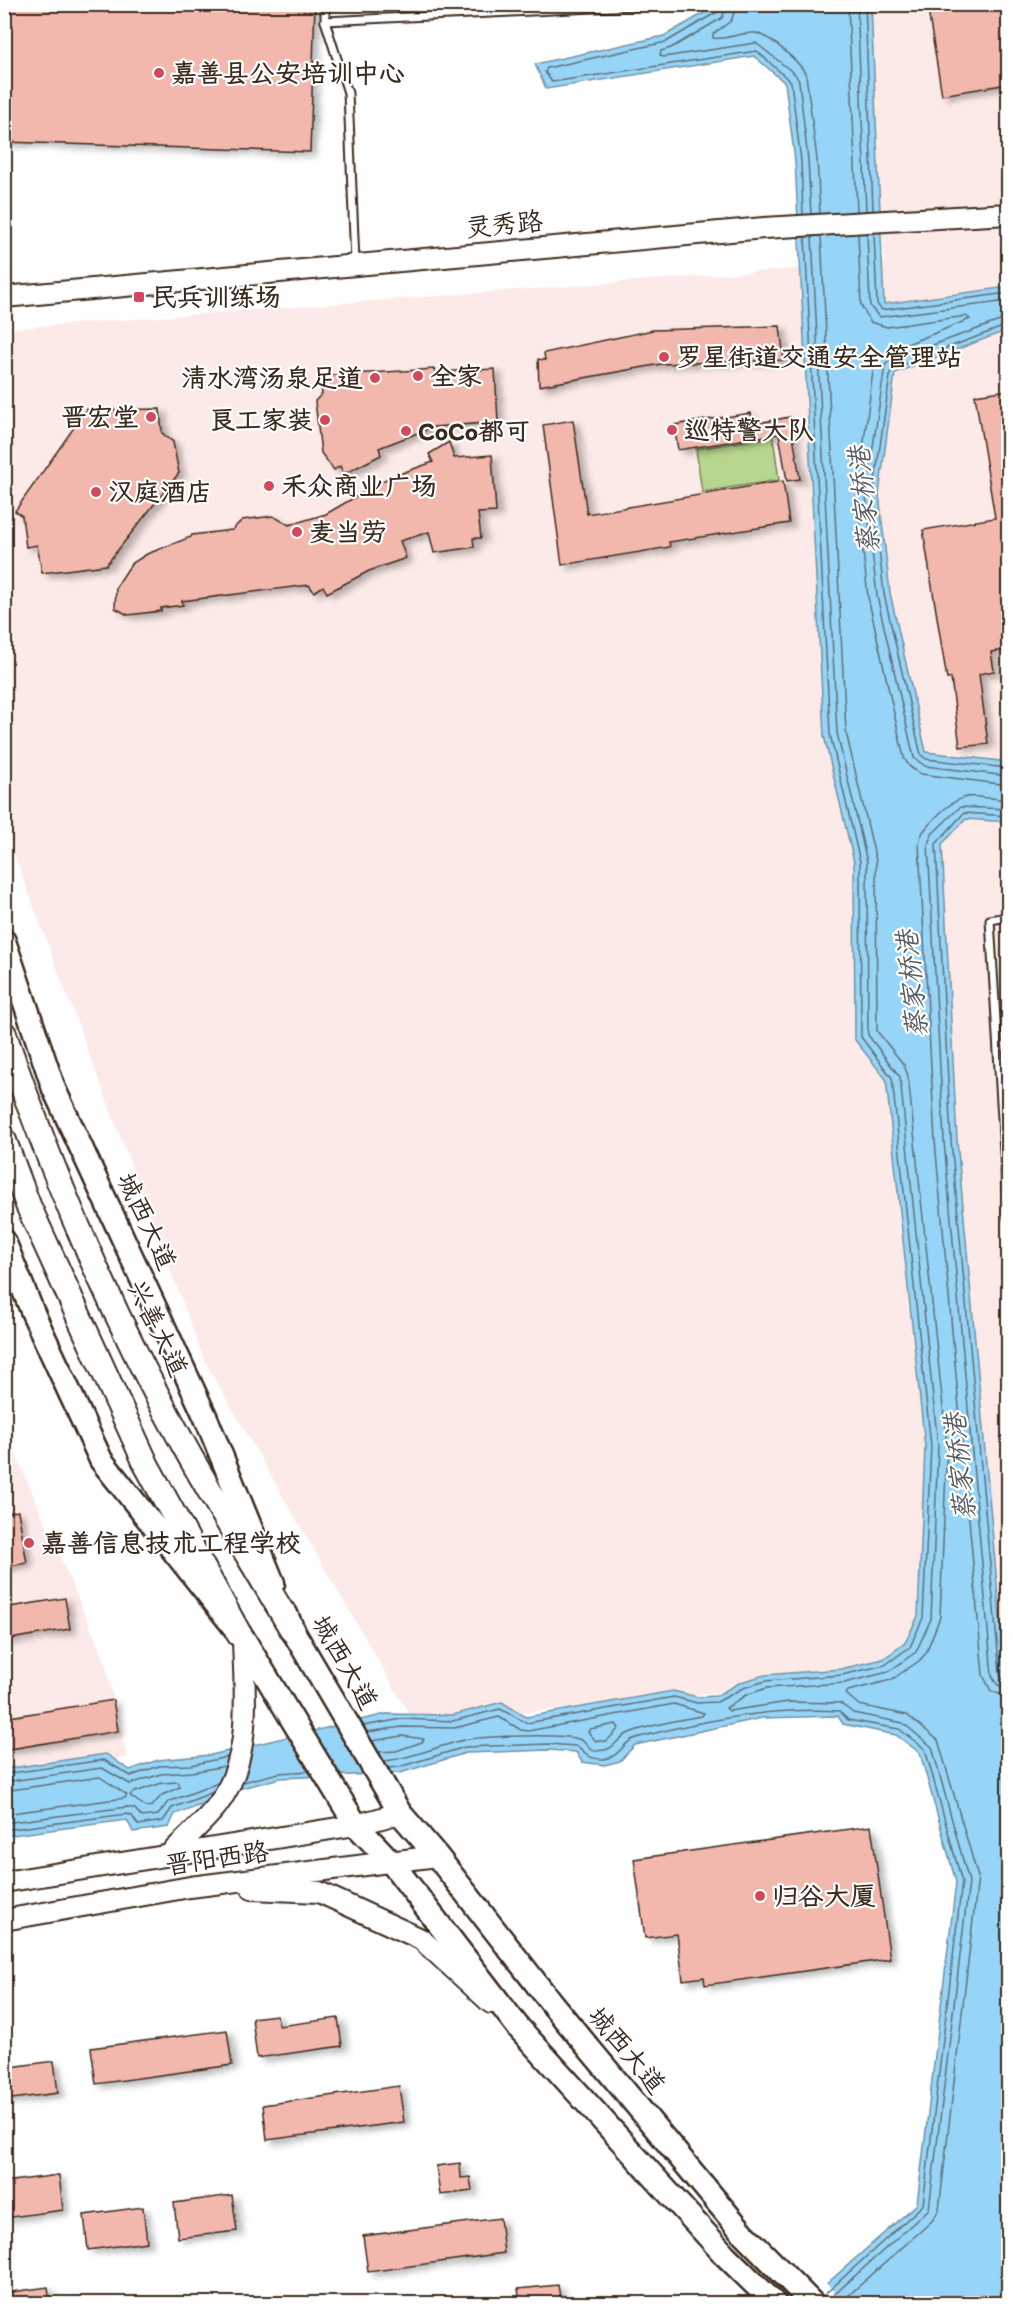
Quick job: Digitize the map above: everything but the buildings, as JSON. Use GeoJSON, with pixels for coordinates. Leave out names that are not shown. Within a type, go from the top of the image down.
{"type":"FeatureCollection","features":[{"type":"Feature","properties":{"kind":"highway","name":"兴善大道"},"geometry":{"type":"LineString","coordinates":[[4,1034],[60,1189],[186,1450],[293,1631]]}},
{"type":"Feature","properties":{"kind":"highway"},"geometry":{"type":"LineString","coordinates":[[4,1141],[28,1205],[147,1466],[241,1636]]}},
{"type":"Feature","properties":{"kind":"main road","name":"灵秀路"},"geometry":{"type":"LineString","coordinates":[[4,297],[764,228],[1008,214]]}},
{"type":"Feature","properties":{"kind":"main road","name":"城西大道"},"geometry":{"type":"LineString","coordinates":[[4,941],[54,1089],[206,1418],[293,1631],[382,1783],[400,1813],[437,1856],[553,2005],[743,2233],[813,2304]]}},
{"type":"Feature","properties":{"kind":"main road"},"geometry":{"type":"LineString","coordinates":[[4,1241],[33,1313],[101,1460],[241,1636],[356,1825],[392,1863],[518,2027],[725,2255],[775,2304]]}},
{"type":"Feature","properties":{"kind":"main road"},"geometry":{"type":"LineString","coordinates":[[171,1853],[216,1806],[241,1756],[245,1726],[241,1636]]}},
{"type":"Feature","properties":{"kind":"main road","name":"晋阳西路"},"geometry":{"type":"LineString","coordinates":[[4,1882],[171,1853],[356,1825],[400,1813]]}},
{"type":"Feature","properties":{"kind":"main road","name":"晋阳西路"},"geometry":{"type":"LineString","coordinates":[[4,1920],[190,1887],[437,1856]]}},
{"type":"Feature","properties":{"kind":"main road"},"geometry":{"type":"LineString","coordinates":[[190,1887],[319,1892],[421,1939],[518,2027]]}},
{"type":"Feature","properties":{"kind":"lane"},"geometry":{"type":"LineString","coordinates":[[325,4],[325,21],[348,93],[355,264]]}},
{"type":"Feature","properties":{"kind":"lane"},"geometry":{"type":"LineString","coordinates":[[325,21],[533,8],[677,4]]}},
{"type":"Feature","properties":{"kind":"lane"},"geometry":{"type":"LineString","coordinates":[[1008,917],[990,920],[1008,1218]]}},
{"type":"Feature","properties":{"kind":"shaded area"},"geometry":{"type":"Polygon","coordinates":[[[859,5],[1008,5],[1008,1731],[1001,1663],[415,1724],[205,1362],[5,830],[5,329],[885,262],[859,5]]]}},
{"type":"Feature","properties":{"kind":"shaded area","name":"嘉善信息技术工程学校"},"geometry":{"type":"Polygon","coordinates":[[[4,1427],[104,1659],[127,1757],[5,1778],[4,1427]]]}},
{"type":"Feature","properties":{"kind":"green space"},"geometry":{"type":"Polygon","coordinates":[[[773,437],[779,480],[702,492],[696,449],[773,437]]]}},
{"type":"Feature","properties":{"kind":"water","name":"蔡家桥港"},"geometry":{"type":"Polygon","coordinates":[[[718,5],[871,5],[884,304],[1008,287],[1008,330],[895,373],[879,494],[890,593],[926,752],[1008,762],[1008,822],[966,819],[942,844],[957,1140],[1008,1707],[1008,2303],[805,2303],[917,2204],[956,1882],[920,1753],[896,1735],[843,1724],[838,1716],[762,1718],[635,1745],[620,1761],[604,1765],[582,1762],[576,1752],[548,1750],[466,1753],[400,1773],[280,1778],[242,1788],[175,1814],[169,1827],[133,1832],[127,1820],[5,1836],[5,1769],[106,1754],[130,1770],[158,1760],[211,1755],[386,1714],[453,1715],[502,1702],[526,1717],[673,1691],[698,1697],[716,1696],[741,1682],[765,1675],[841,1669],[883,1659],[905,1643],[918,1616],[925,1447],[886,1079],[855,1040],[854,862],[824,736],[795,161],[785,83],[754,56],[546,89],[535,64],[664,36],[718,5]]]}},
{"type":"Feature","properties":{"kind":"pier"},"geometry":{"type":"Polygon","coordinates":[[[825,2282],[845,2304],[802,2304],[803,2301],[825,2282]]]}},
{"type":"Feature","properties":{"kind":"place","name":"嘉善县公安培训中心"},"geometry":{"type":"Point","coordinates":[159,73]}},
{"type":"Feature","properties":{"kind":"place","name":"民兵训练场"},"geometry":{"type":"Point","coordinates":[139,297]}},
{"type":"Feature","properties":{"kind":"place","name":"罗星街道交通安全管理站"},"geometry":{"type":"Point","coordinates":[664,357]}},
{"type":"Feature","properties":{"kind":"place","name":"全家"},"geometry":{"type":"Point","coordinates":[418,376]}},
{"type":"Feature","properties":{"kind":"place","name":"清水湾汤泉足道"},"geometry":{"type":"Point","coordinates":[375,378]}},
{"type":"Feature","properties":{"kind":"place","name":"晋宏堂"},"geometry":{"type":"Point","coordinates":[151,417]}},
{"type":"Feature","properties":{"kind":"place","name":"良工家装"},"geometry":{"type":"Point","coordinates":[325,420]}},
{"type":"Feature","properties":{"kind":"place","name":"巡特警大队"},"geometry":{"type":"Point","coordinates":[672,430]}},
{"type":"Feature","properties":{"kind":"place","name":"CoCo都可"},"geometry":{"type":"Point","coordinates":[406,431]}},
{"type":"Feature","properties":{"kind":"place","name":"禾众商业广场"},"geometry":{"type":"Point","coordinates":[269,486]}},
{"type":"Feature","properties":{"kind":"place","name":"汉庭酒店"},"geometry":{"type":"Point","coordinates":[96,492]}},
{"type":"Feature","properties":{"kind":"place","name":"麦当劳"},"geometry":{"type":"Point","coordinates":[297,532]}},
{"type":"Feature","properties":{"kind":"place","name":"嘉善信息技术工程学校"},"geometry":{"type":"Point","coordinates":[29,1543]}},
{"type":"Feature","properties":{"kind":"place","name":"归谷大厦"},"geometry":{"type":"Point","coordinates":[760,1896]}}]}
